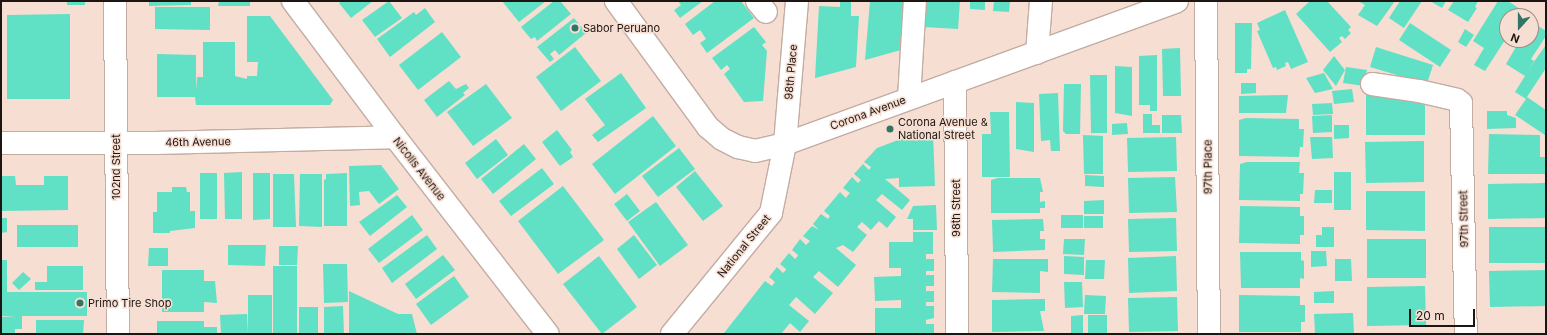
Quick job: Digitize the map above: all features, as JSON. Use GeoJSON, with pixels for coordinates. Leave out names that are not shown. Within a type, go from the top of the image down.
{"type":"FeatureCollection","features":[{"type":"Feature","properties":{"kind":"street","name":"102nd Street"},"geometry":{"type":"LineString","coordinates":[[115,1],[118,334]]}},
{"type":"Feature","properties":{"kind":"street","name":"Nicolls Avenue"},"geometry":{"type":"LineString","coordinates":[[293,1],[395,137],[548,334]]}},
{"type":"Feature","properties":{"kind":"street","name":"Corona Avenue"},"geometry":{"type":"LineString","coordinates":[[616,1],[708,127],[722,139],[738,147],[755,151],[785,144],[1177,1]]}},
{"type":"Feature","properties":{"kind":"street","name":"98th Place"},"geometry":{"type":"LineString","coordinates":[[785,144],[796,1]]}},
{"type":"Feature","properties":{"kind":"street"},"geometry":{"type":"LineString","coordinates":[[909,98],[916,1]]}},
{"type":"Feature","properties":{"kind":"street"},"geometry":{"type":"LineString","coordinates":[[1037,53],[1041,1]]}},
{"type":"Feature","properties":{"kind":"street","name":"97th Place"},"geometry":{"type":"LineString","coordinates":[[1206,1],[1209,334]]}},
{"type":"Feature","properties":{"kind":"street","name":"98th Street"},"geometry":{"type":"LineString","coordinates":[[955,82],[957,334]]}},
{"type":"Feature","properties":{"kind":"street","name":"97th Street"},"geometry":{"type":"LineString","coordinates":[[1372,84],[1453,98],[1461,103],[1466,334]]}},
{"type":"Feature","properties":{"kind":"street","name":"46th Avenue"},"geometry":{"type":"LineString","coordinates":[[1,143],[116,143],[395,137]]}},
{"type":"Feature","properties":{"kind":"street","name":"National Street"},"geometry":{"type":"LineString","coordinates":[[672,334],[771,213],[785,144]]}},
{"type":"Feature","properties":{"kind":"building"},"geometry":{"type":"Polygon","coordinates":[[[67,1],[85,1],[85,5],[67,5],[67,1]]]}},
{"type":"Feature","properties":{"kind":"building"},"geometry":{"type":"Polygon","coordinates":[[[149,1],[191,1],[191,5],[149,6],[149,1]]]}},
{"type":"Feature","properties":{"kind":"building"},"geometry":{"type":"Polygon","coordinates":[[[219,1],[250,1],[250,6],[218,6],[219,1]]]}},
{"type":"Feature","properties":{"kind":"building"},"geometry":{"type":"Polygon","coordinates":[[[342,1],[373,1],[351,18],[339,3],[342,1]]]}},
{"type":"Feature","properties":{"kind":"building"},"geometry":{"type":"Polygon","coordinates":[[[389,1],[402,18],[375,37],[362,20],[389,1]]]}},
{"type":"Feature","properties":{"kind":"building"},"geometry":{"type":"Polygon","coordinates":[[[502,1],[546,1],[519,22],[502,1]]]}},
{"type":"Feature","properties":{"kind":"building"},"geometry":{"type":"Polygon","coordinates":[[[554,1],[560,1],[571,14],[537,41],[535,37],[531,39],[521,27],[554,1]]]}},
{"type":"Feature","properties":{"kind":"building"},"geometry":{"type":"Polygon","coordinates":[[[678,1],[703,1],[680,18],[674,10],[681,5],[678,1]]]}},
{"type":"Feature","properties":{"kind":"building"},"geometry":{"type":"Polygon","coordinates":[[[715,1],[741,1],[754,18],[707,53],[700,43],[706,39],[700,30],[693,35],[685,24],[715,1]]]}},
{"type":"Feature","properties":{"kind":"building"},"geometry":{"type":"Polygon","coordinates":[[[840,1],[851,1],[851,16],[859,16],[856,67],[815,78],[819,6],[840,7],[840,1]]]}},
{"type":"Feature","properties":{"kind":"building"},"geometry":{"type":"Polygon","coordinates":[[[870,1],[905,1],[901,50],[865,60],[870,1]]]}},
{"type":"Feature","properties":{"kind":"building"},"geometry":{"type":"Polygon","coordinates":[[[925,1],[960,1],[958,29],[923,27],[925,1]]]}},
{"type":"Feature","properties":{"kind":"building"},"geometry":{"type":"Polygon","coordinates":[[[970,1],[985,1],[985,10],[970,9],[970,1]]]}},
{"type":"Feature","properties":{"kind":"building"},"geometry":{"type":"Polygon","coordinates":[[[994,1],[1010,1],[1009,12],[993,11],[994,1]]]}},
{"type":"Feature","properties":{"kind":"building"},"geometry":{"type":"Polygon","coordinates":[[[1310,1],[1327,1],[1351,27],[1348,30],[1351,33],[1345,39],[1342,36],[1339,38],[1342,42],[1330,52],[1296,14],[1310,1]]]}},
{"type":"Feature","properties":{"kind":"building"},"geometry":{"type":"Polygon","coordinates":[[[1358,1],[1395,1],[1377,26],[1358,15],[1365,5],[1358,1]]]}},
{"type":"Feature","properties":{"kind":"building"},"geometry":{"type":"Polygon","coordinates":[[[1400,1],[1422,1],[1404,28],[1389,18],[1400,1]]]}},
{"type":"Feature","properties":{"kind":"building"},"geometry":{"type":"Polygon","coordinates":[[[1430,1],[1446,1],[1442,8],[1430,1]]]}},
{"type":"Feature","properties":{"kind":"building"},"geometry":{"type":"Polygon","coordinates":[[[1454,1],[1478,1],[1475,7],[1477,8],[1468,22],[1448,10],[1454,1]]]}},
{"type":"Feature","properties":{"kind":"building"},"geometry":{"type":"Polygon","coordinates":[[[1498,1],[1508,1],[1518,8],[1499,8],[1500,48],[1485,71],[1474,65],[1484,48],[1473,41],[1498,1]]]}},
{"type":"Feature","properties":{"kind":"building"},"geometry":{"type":"Polygon","coordinates":[[[155,7],[210,7],[210,30],[155,29],[155,7]]]}},
{"type":"Feature","properties":{"kind":"building"},"geometry":{"type":"Polygon","coordinates":[[[425,8],[435,22],[390,57],[377,39],[414,12],[416,15],[425,8]]]}},
{"type":"Feature","properties":{"kind":"building"},"geometry":{"type":"Polygon","coordinates":[[[1285,10],[1308,62],[1291,69],[1288,62],[1285,63],[1286,66],[1277,70],[1276,67],[1273,68],[1257,31],[1260,30],[1257,23],[1285,10]]]}},
{"type":"Feature","properties":{"kind":"building"},"geometry":{"type":"Polygon","coordinates":[[[70,14],[70,99],[7,99],[7,15],[70,14]]]}},
{"type":"Feature","properties":{"kind":"building"},"geometry":{"type":"Polygon","coordinates":[[[247,16],[270,16],[333,100],[330,105],[196,105],[195,97],[157,97],[157,54],[196,55],[196,91],[197,77],[203,77],[203,42],[235,42],[235,76],[247,79],[247,76],[257,76],[258,62],[247,62],[247,16]]]}},
{"type":"Feature","properties":{"kind":"building"},"geometry":{"type":"Polygon","coordinates":[[[574,18],[586,33],[559,55],[555,50],[550,54],[554,59],[550,62],[537,47],[574,18]]]}},
{"type":"Feature","properties":{"kind":"building"},"geometry":{"type":"Polygon","coordinates":[[[1235,23],[1252,23],[1251,69],[1247,69],[1247,73],[1235,73],[1235,23]]]}},
{"type":"Feature","properties":{"kind":"building"},"geometry":{"type":"Polygon","coordinates":[[[1410,23],[1451,50],[1440,67],[1399,40],[1410,23]]]}},
{"type":"Feature","properties":{"kind":"building"},"geometry":{"type":"Polygon","coordinates":[[[1539,26],[1546,31],[1546,36],[1539,47],[1539,26]]]}},
{"type":"Feature","properties":{"kind":"building"},"geometry":{"type":"Polygon","coordinates":[[[754,27],[766,42],[762,45],[767,51],[763,101],[744,102],[724,74],[730,69],[727,65],[721,70],[712,58],[754,27]]]}},
{"type":"Feature","properties":{"kind":"building"},"geometry":{"type":"Polygon","coordinates":[[[1465,29],[1474,35],[1466,47],[1458,42],[1465,29]]]}},
{"type":"Feature","properties":{"kind":"building"},"geometry":{"type":"Polygon","coordinates":[[[442,32],[461,57],[418,90],[399,65],[442,32]]]}},
{"type":"Feature","properties":{"kind":"building"},"geometry":{"type":"Polygon","coordinates":[[[1546,45],[1546,68],[1527,97],[1546,110],[1545,135],[1515,115],[1526,99],[1515,92],[1525,76],[1506,64],[1515,48],[1538,48],[1531,59],[1534,61],[1528,70],[1546,45]]]}},
{"type":"Feature","properties":{"kind":"building"},"geometry":{"type":"Polygon","coordinates":[[[575,47],[601,81],[561,111],[536,77],[575,47]]]}},
{"type":"Feature","properties":{"kind":"building"},"geometry":{"type":"Polygon","coordinates":[[[1376,47],[1433,65],[1427,84],[1370,67],[1376,47]]]}},
{"type":"Feature","properties":{"kind":"building"},"geometry":{"type":"Polygon","coordinates":[[[1180,48],[1181,96],[1163,96],[1162,49],[1180,48]]]}},
{"type":"Feature","properties":{"kind":"building"},"geometry":{"type":"Polygon","coordinates":[[[1157,55],[1157,111],[1150,111],[1150,105],[1139,105],[1139,56],[1157,55]]]}},
{"type":"Feature","properties":{"kind":"building"},"geometry":{"type":"Polygon","coordinates":[[[1334,56],[1345,70],[1336,86],[1323,70],[1334,56]]]}},
{"type":"Feature","properties":{"kind":"building"},"geometry":{"type":"Polygon","coordinates":[[[1115,66],[1132,67],[1132,116],[1115,113],[1115,66]]]}},
{"type":"Feature","properties":{"kind":"building"},"geometry":{"type":"Polygon","coordinates":[[[1346,67],[1367,70],[1364,86],[1343,83],[1346,67]]]}},
{"type":"Feature","properties":{"kind":"building"},"geometry":{"type":"Polygon","coordinates":[[[621,73],[646,108],[598,142],[592,135],[605,125],[585,99],[621,73]]]}},
{"type":"Feature","properties":{"kind":"building"},"geometry":{"type":"Polygon","coordinates":[[[1324,73],[1333,89],[1315,93],[1306,78],[1324,73]]]}},
{"type":"Feature","properties":{"kind":"building"},"geometry":{"type":"Polygon","coordinates":[[[1090,75],[1107,75],[1107,133],[1091,133],[1090,75]]]}},
{"type":"Feature","properties":{"kind":"building"},"geometry":{"type":"Polygon","coordinates":[[[449,81],[456,89],[466,84],[469,88],[463,93],[465,95],[437,117],[424,100],[449,81]]]}},
{"type":"Feature","properties":{"kind":"building"},"geometry":{"type":"Polygon","coordinates":[[[1241,83],[1256,83],[1256,93],[1241,94],[1241,83]]]}},
{"type":"Feature","properties":{"kind":"building"},"geometry":{"type":"Polygon","coordinates":[[[486,84],[512,118],[473,146],[447,112],[486,84]]]}},
{"type":"Feature","properties":{"kind":"building"},"geometry":{"type":"Polygon","coordinates":[[[1064,84],[1081,84],[1080,134],[1066,134],[1063,131],[1064,84]]]}},
{"type":"Feature","properties":{"kind":"building"},"geometry":{"type":"Polygon","coordinates":[[[1352,89],[1354,102],[1334,104],[1332,91],[1352,89]]]}},
{"type":"Feature","properties":{"kind":"building"},"geometry":{"type":"Polygon","coordinates":[[[1058,93],[1060,151],[1051,151],[1050,140],[1041,141],[1039,94],[1058,93]]]}},
{"type":"Feature","properties":{"kind":"building"},"geometry":{"type":"Polygon","coordinates":[[[1288,95],[1286,113],[1239,113],[1239,96],[1288,95]]]}},
{"type":"Feature","properties":{"kind":"building"},"geometry":{"type":"Polygon","coordinates":[[[1366,95],[1425,95],[1425,135],[1366,135],[1366,95]]]}},
{"type":"Feature","properties":{"kind":"building"},"geometry":{"type":"Polygon","coordinates":[[[1016,102],[1034,103],[1034,152],[1016,149],[1016,102]]]}},
{"type":"Feature","properties":{"kind":"building"},"geometry":{"type":"Polygon","coordinates":[[[1332,103],[1333,114],[1313,115],[1312,104],[1332,103]]]}},
{"type":"Feature","properties":{"kind":"building"},"geometry":{"type":"Polygon","coordinates":[[[1487,111],[1507,111],[1507,115],[1516,118],[1516,128],[1487,129],[1487,111]]]}},
{"type":"Feature","properties":{"kind":"building"},"geometry":{"type":"Polygon","coordinates":[[[990,112],[1009,112],[1010,177],[982,177],[982,134],[991,134],[990,112]]]}},
{"type":"Feature","properties":{"kind":"building"},"geometry":{"type":"Polygon","coordinates":[[[1143,114],[1152,114],[1152,125],[1160,125],[1160,133],[1143,133],[1143,114]]]}},
{"type":"Feature","properties":{"kind":"building"},"geometry":{"type":"Polygon","coordinates":[[[1162,115],[1181,115],[1182,133],[1162,133],[1162,115]]]}},
{"type":"Feature","properties":{"kind":"building"},"geometry":{"type":"Polygon","coordinates":[[[1332,115],[1332,132],[1313,133],[1312,116],[1332,115]]]}},
{"type":"Feature","properties":{"kind":"building"},"geometry":{"type":"Polygon","coordinates":[[[653,116],[676,146],[615,194],[592,164],[653,116]]]}},
{"type":"Feature","properties":{"kind":"building"},"geometry":{"type":"Polygon","coordinates":[[[1246,118],[1299,119],[1299,129],[1304,129],[1303,147],[1300,147],[1299,157],[1239,156],[1239,120],[1246,118]]]}},
{"type":"Feature","properties":{"kind":"building"},"geometry":{"type":"Polygon","coordinates":[[[1127,123],[1128,134],[1112,135],[1112,124],[1127,123]]]}},
{"type":"Feature","properties":{"kind":"building"},"geometry":{"type":"Polygon","coordinates":[[[1334,125],[1349,125],[1349,138],[1334,139],[1334,125]]]}},
{"type":"Feature","properties":{"kind":"building"},"geometry":{"type":"Polygon","coordinates":[[[557,130],[572,150],[570,152],[573,157],[560,166],[542,142],[557,130]]]}},
{"type":"Feature","properties":{"kind":"building"},"geometry":{"type":"Polygon","coordinates":[[[933,133],[935,186],[899,187],[899,178],[885,179],[910,200],[902,210],[882,194],[876,200],[896,217],[887,228],[879,221],[871,230],[862,222],[857,227],[867,235],[853,252],[843,245],[836,248],[856,265],[838,287],[819,271],[813,277],[833,293],[815,314],[796,297],[789,305],[809,321],[800,332],[790,323],[781,334],[724,333],[765,281],[772,286],[775,282],[769,277],[777,267],[783,273],[785,271],[786,269],[780,264],[789,253],[795,259],[797,257],[798,255],[792,250],[800,239],[806,245],[810,241],[803,236],[812,226],[819,230],[813,224],[821,214],[828,219],[830,216],[824,211],[840,192],[846,198],[850,193],[843,188],[852,177],[858,183],[861,180],[854,174],[863,164],[869,170],[871,167],[864,162],[877,148],[914,134],[933,133]]]}},
{"type":"Feature","properties":{"kind":"building"},"geometry":{"type":"Polygon","coordinates":[[[1489,134],[1540,135],[1540,157],[1546,157],[1546,174],[1488,174],[1489,134]]]}},
{"type":"Feature","properties":{"kind":"building"},"geometry":{"type":"Polygon","coordinates":[[[1083,135],[1103,136],[1103,174],[1084,174],[1083,135]]]}},
{"type":"Feature","properties":{"kind":"building"},"geometry":{"type":"Polygon","coordinates":[[[1176,137],[1177,171],[1128,172],[1127,138],[1176,137]]]}},
{"type":"Feature","properties":{"kind":"building"},"geometry":{"type":"Polygon","coordinates":[[[1310,137],[1332,137],[1333,158],[1312,159],[1310,137]]]}},
{"type":"Feature","properties":{"kind":"building"},"geometry":{"type":"Polygon","coordinates":[[[496,139],[508,155],[477,179],[465,163],[496,139]]]}},
{"type":"Feature","properties":{"kind":"building"},"geometry":{"type":"Polygon","coordinates":[[[1424,141],[1424,182],[1366,183],[1365,142],[1424,141]]]}},
{"type":"Feature","properties":{"kind":"building"},"geometry":{"type":"Polygon","coordinates":[[[524,144],[536,159],[493,194],[481,179],[524,144]]]}},
{"type":"Feature","properties":{"kind":"building"},"geometry":{"type":"Polygon","coordinates":[[[679,148],[695,169],[658,197],[642,176],[679,148]]]}},
{"type":"Feature","properties":{"kind":"building"},"geometry":{"type":"Polygon","coordinates":[[[1247,162],[1300,162],[1299,173],[1304,173],[1303,194],[1300,194],[1300,201],[1239,200],[1240,164],[1247,162]]]}},
{"type":"Feature","properties":{"kind":"building"},"geometry":{"type":"Polygon","coordinates":[[[381,165],[399,189],[379,204],[369,191],[359,192],[360,205],[350,206],[349,166],[381,165]]]}},
{"type":"Feature","properties":{"kind":"building"},"geometry":{"type":"Polygon","coordinates":[[[542,168],[554,184],[511,216],[499,201],[542,168]]]}},
{"type":"Feature","properties":{"kind":"building"},"geometry":{"type":"Polygon","coordinates":[[[695,171],[723,206],[703,221],[676,187],[695,171]]]}},
{"type":"Feature","properties":{"kind":"building"},"geometry":{"type":"Polygon","coordinates":[[[242,172],[242,219],[225,219],[224,173],[242,172]]]}},
{"type":"Feature","properties":{"kind":"building"},"geometry":{"type":"Polygon","coordinates":[[[1334,172],[1351,172],[1351,210],[1334,210],[1334,172]]]}},
{"type":"Feature","properties":{"kind":"building"},"geometry":{"type":"Polygon","coordinates":[[[200,173],[217,173],[217,219],[200,219],[200,173]]]}},
{"type":"Feature","properties":{"kind":"building"},"geometry":{"type":"Polygon","coordinates":[[[253,173],[270,173],[270,219],[253,220],[253,173]]]}},
{"type":"Feature","properties":{"kind":"building"},"geometry":{"type":"Polygon","coordinates":[[[347,173],[347,226],[324,226],[324,180],[326,179],[326,174],[347,173]]]}},
{"type":"Feature","properties":{"kind":"building"},"geometry":{"type":"Polygon","coordinates":[[[273,174],[294,174],[296,227],[273,227],[273,174]]]}},
{"type":"Feature","properties":{"kind":"building"},"geometry":{"type":"Polygon","coordinates":[[[300,174],[322,174],[322,227],[299,226],[300,174]]]}},
{"type":"Feature","properties":{"kind":"building"},"geometry":{"type":"Polygon","coordinates":[[[1085,175],[1104,176],[1104,187],[1085,186],[1085,175]]]}},
{"type":"Feature","properties":{"kind":"building"},"geometry":{"type":"Polygon","coordinates":[[[1,176],[15,176],[16,185],[44,185],[44,176],[68,176],[68,210],[1,211],[1,176]]]}},
{"type":"Feature","properties":{"kind":"building"},"geometry":{"type":"Polygon","coordinates":[[[1175,177],[1177,212],[1129,213],[1128,178],[1175,177]]]}},
{"type":"Feature","properties":{"kind":"building"},"geometry":{"type":"Polygon","coordinates":[[[998,178],[1040,178],[1043,192],[1040,192],[1040,202],[1045,201],[1045,208],[1040,208],[1040,213],[991,213],[991,180],[998,178]]]}},
{"type":"Feature","properties":{"kind":"building"},"geometry":{"type":"Polygon","coordinates":[[[1546,183],[1546,218],[1488,219],[1488,184],[1546,183]]]}},
{"type":"Feature","properties":{"kind":"building"},"geometry":{"type":"Polygon","coordinates":[[[563,186],[604,240],[558,274],[518,221],[563,186]]]}},
{"type":"Feature","properties":{"kind":"building"},"geometry":{"type":"Polygon","coordinates":[[[172,187],[186,187],[187,192],[190,192],[190,211],[195,211],[195,228],[170,231],[170,233],[153,233],[153,212],[157,212],[157,192],[172,192],[172,187]]]}},
{"type":"Feature","properties":{"kind":"building"},"geometry":{"type":"Polygon","coordinates":[[[1315,190],[1332,190],[1332,203],[1314,203],[1315,190]]]}},
{"type":"Feature","properties":{"kind":"building"},"geometry":{"type":"Polygon","coordinates":[[[1366,191],[1425,191],[1425,231],[1366,230],[1366,191]]]}},
{"type":"Feature","properties":{"kind":"building"},"geometry":{"type":"Polygon","coordinates":[[[627,194],[640,211],[627,221],[614,204],[627,194]]]}},
{"type":"Feature","properties":{"kind":"building"},"geometry":{"type":"Polygon","coordinates":[[[397,195],[407,207],[370,236],[359,222],[397,195]]]}},
{"type":"Feature","properties":{"kind":"building"},"geometry":{"type":"Polygon","coordinates":[[[1104,200],[1104,214],[1084,214],[1084,201],[1104,200]]]}},
{"type":"Feature","properties":{"kind":"building"},"geometry":{"type":"Polygon","coordinates":[[[656,202],[688,245],[660,266],[628,222],[656,202]]]}},
{"type":"Feature","properties":{"kind":"building"},"geometry":{"type":"Polygon","coordinates":[[[936,205],[937,230],[913,230],[913,219],[907,219],[913,206],[936,205]]]}},
{"type":"Feature","properties":{"kind":"building"},"geometry":{"type":"Polygon","coordinates":[[[1240,206],[1300,207],[1300,216],[1304,216],[1304,235],[1300,235],[1300,244],[1239,243],[1240,206]]]}},
{"type":"Feature","properties":{"kind":"building"},"geometry":{"type":"Polygon","coordinates":[[[412,215],[423,230],[379,263],[368,249],[412,215]]]}},
{"type":"Feature","properties":{"kind":"building"},"geometry":{"type":"Polygon","coordinates":[[[1061,215],[1083,215],[1083,228],[1061,228],[1061,215]]]}},
{"type":"Feature","properties":{"kind":"building"},"geometry":{"type":"Polygon","coordinates":[[[1084,216],[1103,216],[1103,228],[1084,228],[1084,216]]]}},
{"type":"Feature","properties":{"kind":"building"},"geometry":{"type":"Polygon","coordinates":[[[1,218],[7,218],[7,232],[1,233],[1,218]]]}},
{"type":"Feature","properties":{"kind":"building"},"geometry":{"type":"Polygon","coordinates":[[[1176,218],[1177,251],[1129,252],[1128,219],[1176,218]]]}},
{"type":"Feature","properties":{"kind":"building"},"geometry":{"type":"Polygon","coordinates":[[[1043,219],[1044,231],[1040,231],[1040,239],[1045,239],[1045,250],[993,252],[992,220],[1043,219]]]}},
{"type":"Feature","properties":{"kind":"building"},"geometry":{"type":"Polygon","coordinates":[[[17,225],[78,225],[78,247],[17,247],[17,225]]]}},
{"type":"Feature","properties":{"kind":"building"},"geometry":{"type":"Polygon","coordinates":[[[1322,227],[1334,227],[1334,247],[1316,247],[1316,235],[1322,235],[1322,227]]]}},
{"type":"Feature","properties":{"kind":"building"},"geometry":{"type":"Polygon","coordinates":[[[1489,227],[1546,227],[1546,263],[1489,263],[1489,227]]]}},
{"type":"Feature","properties":{"kind":"building"},"geometry":{"type":"Polygon","coordinates":[[[913,232],[933,232],[933,254],[926,254],[926,259],[934,259],[934,271],[926,271],[926,275],[934,275],[934,286],[926,286],[926,291],[934,291],[934,302],[926,302],[926,306],[934,306],[934,318],[926,320],[926,324],[934,324],[934,334],[875,334],[875,308],[901,308],[901,300],[875,301],[874,277],[901,276],[901,268],[889,268],[889,242],[913,242],[913,232]]]}},
{"type":"Feature","properties":{"kind":"building"},"geometry":{"type":"Polygon","coordinates":[[[427,235],[437,249],[392,283],[382,268],[427,235]]]}},
{"type":"Feature","properties":{"kind":"building"},"geometry":{"type":"Polygon","coordinates":[[[634,235],[657,265],[639,279],[617,249],[634,235]]]}},
{"type":"Feature","properties":{"kind":"building"},"geometry":{"type":"Polygon","coordinates":[[[1064,239],[1085,239],[1084,255],[1063,254],[1064,239]]]}},
{"type":"Feature","properties":{"kind":"building"},"geometry":{"type":"Polygon","coordinates":[[[1367,239],[1426,239],[1426,278],[1367,278],[1367,239]]]}},
{"type":"Feature","properties":{"kind":"building"},"geometry":{"type":"Polygon","coordinates":[[[228,245],[266,245],[265,266],[228,265],[228,245]]]}},
{"type":"Feature","properties":{"kind":"building"},"geometry":{"type":"Polygon","coordinates":[[[279,246],[298,246],[297,265],[279,265],[279,246]]]}},
{"type":"Feature","properties":{"kind":"building"},"geometry":{"type":"Polygon","coordinates":[[[149,248],[168,248],[168,266],[148,266],[149,248]]]}},
{"type":"Feature","properties":{"kind":"building"},"geometry":{"type":"Polygon","coordinates":[[[1311,251],[1326,251],[1327,266],[1311,267],[1311,251]]]}},
{"type":"Feature","properties":{"kind":"building"},"geometry":{"type":"Polygon","coordinates":[[[1240,252],[1301,252],[1301,260],[1304,261],[1304,279],[1300,278],[1300,288],[1241,288],[1240,252]]]}},
{"type":"Feature","properties":{"kind":"building"},"geometry":{"type":"Polygon","coordinates":[[[443,255],[455,270],[416,299],[405,284],[443,255]]]}},
{"type":"Feature","properties":{"kind":"building"},"geometry":{"type":"Polygon","coordinates":[[[599,256],[637,307],[602,334],[563,284],[599,256]]]}},
{"type":"Feature","properties":{"kind":"building"},"geometry":{"type":"Polygon","coordinates":[[[1064,256],[1084,257],[1084,275],[1064,274],[1064,256]]]}},
{"type":"Feature","properties":{"kind":"building"},"geometry":{"type":"Polygon","coordinates":[[[1176,256],[1177,291],[1129,293],[1128,258],[1176,256]]]}},
{"type":"Feature","properties":{"kind":"building"},"geometry":{"type":"Polygon","coordinates":[[[993,259],[1048,259],[1048,272],[1040,271],[1040,293],[992,292],[993,259]]]}},
{"type":"Feature","properties":{"kind":"building"},"geometry":{"type":"Polygon","coordinates":[[[1335,259],[1351,259],[1352,281],[1335,281],[1335,259]]]}},
{"type":"Feature","properties":{"kind":"building"},"geometry":{"type":"Polygon","coordinates":[[[1,260],[7,260],[7,292],[87,292],[87,316],[22,316],[22,329],[15,329],[15,334],[1,334],[1,317],[16,316],[1,316],[1,260]]]}},
{"type":"Feature","properties":{"kind":"building"},"geometry":{"type":"Polygon","coordinates":[[[1086,260],[1105,260],[1104,279],[1085,279],[1086,260]]]}},
{"type":"Feature","properties":{"kind":"building"},"geometry":{"type":"Polygon","coordinates":[[[323,264],[347,264],[348,302],[324,303],[323,264]]]}},
{"type":"Feature","properties":{"kind":"building"},"geometry":{"type":"Polygon","coordinates":[[[47,266],[83,266],[83,290],[35,290],[35,282],[47,282],[47,266]]]}},
{"type":"Feature","properties":{"kind":"building"},"geometry":{"type":"Polygon","coordinates":[[[273,266],[297,266],[297,334],[273,334],[273,266]]]}},
{"type":"Feature","properties":{"kind":"building"},"geometry":{"type":"Polygon","coordinates":[[[162,270],[204,270],[204,281],[215,281],[217,303],[204,302],[204,312],[162,312],[162,270]]]}},
{"type":"Feature","properties":{"kind":"building"},"geometry":{"type":"Polygon","coordinates":[[[1546,270],[1546,306],[1490,307],[1489,271],[1546,270]]]}},
{"type":"Feature","properties":{"kind":"building"},"geometry":{"type":"Polygon","coordinates":[[[23,272],[31,279],[19,290],[12,283],[23,272]]]}},
{"type":"Feature","properties":{"kind":"building"},"geometry":{"type":"Polygon","coordinates":[[[454,276],[469,297],[431,325],[416,304],[454,276]]]}},
{"type":"Feature","properties":{"kind":"building"},"geometry":{"type":"Polygon","coordinates":[[[1064,282],[1082,282],[1083,307],[1065,308],[1064,282]]]}},
{"type":"Feature","properties":{"kind":"building"},"geometry":{"type":"Polygon","coordinates":[[[1425,286],[1426,325],[1367,326],[1367,287],[1425,286]]]}},
{"type":"Feature","properties":{"kind":"building"},"geometry":{"type":"Polygon","coordinates":[[[349,291],[398,314],[412,314],[417,334],[349,334],[349,291]]]}},
{"type":"Feature","properties":{"kind":"building"},"geometry":{"type":"Polygon","coordinates":[[[1334,291],[1334,303],[1314,303],[1314,292],[1334,291]]]}},
{"type":"Feature","properties":{"kind":"building"},"geometry":{"type":"Polygon","coordinates":[[[248,295],[272,295],[272,334],[248,334],[248,295]]]}},
{"type":"Feature","properties":{"kind":"building"},"geometry":{"type":"Polygon","coordinates":[[[1085,295],[1106,296],[1105,314],[1084,314],[1085,295]]]}},
{"type":"Feature","properties":{"kind":"building"},"geometry":{"type":"Polygon","coordinates":[[[1239,295],[1300,296],[1300,305],[1305,305],[1305,322],[1301,322],[1301,332],[1239,332],[1239,295]]]}},
{"type":"Feature","properties":{"kind":"building"},"geometry":{"type":"Polygon","coordinates":[[[1177,297],[1178,331],[1129,332],[1128,298],[1177,297]]]}},
{"type":"Feature","properties":{"kind":"building"},"geometry":{"type":"Polygon","coordinates":[[[1045,299],[1045,311],[1040,311],[1044,331],[992,332],[992,300],[1045,299]]]}},
{"type":"Feature","properties":{"kind":"building"},"geometry":{"type":"Polygon","coordinates":[[[343,306],[344,334],[324,334],[324,307],[343,306]]]}},
{"type":"Feature","properties":{"kind":"building"},"geometry":{"type":"Polygon","coordinates":[[[299,307],[318,307],[318,334],[299,334],[299,307]]]}},
{"type":"Feature","properties":{"kind":"building"},"geometry":{"type":"Polygon","coordinates":[[[1353,313],[1354,333],[1315,333],[1314,314],[1353,313]]]}},
{"type":"Feature","properties":{"kind":"building"},"geometry":{"type":"Polygon","coordinates":[[[247,314],[248,334],[221,334],[220,315],[247,314]]]}},
{"type":"Feature","properties":{"kind":"building"},"geometry":{"type":"Polygon","coordinates":[[[1083,315],[1083,334],[1071,334],[1071,316],[1083,315]]]}},
{"type":"Feature","properties":{"kind":"building"},"geometry":{"type":"Polygon","coordinates":[[[1088,315],[1107,315],[1107,333],[1088,334],[1088,315]]]}},
{"type":"Feature","properties":{"kind":"building"},"geometry":{"type":"Polygon","coordinates":[[[36,320],[84,320],[83,334],[36,334],[36,320]]]}},
{"type":"Feature","properties":{"kind":"building"},"geometry":{"type":"Polygon","coordinates":[[[157,321],[204,321],[204,327],[217,327],[217,334],[157,334],[157,321]]]}},
{"type":"Feature","properties":{"kind":"place","name":"Sabor Peruano"},"geometry":{"type":"Point","coordinates":[575,28]}},
{"type":"Feature","properties":{"kind":"place","name":"Corona Avenue & National Street"},"geometry":{"type":"Point","coordinates":[890,129]}},
{"type":"Feature","properties":{"kind":"place","name":"Primo Tire Shop"},"geometry":{"type":"Point","coordinates":[80,303]}}]}
